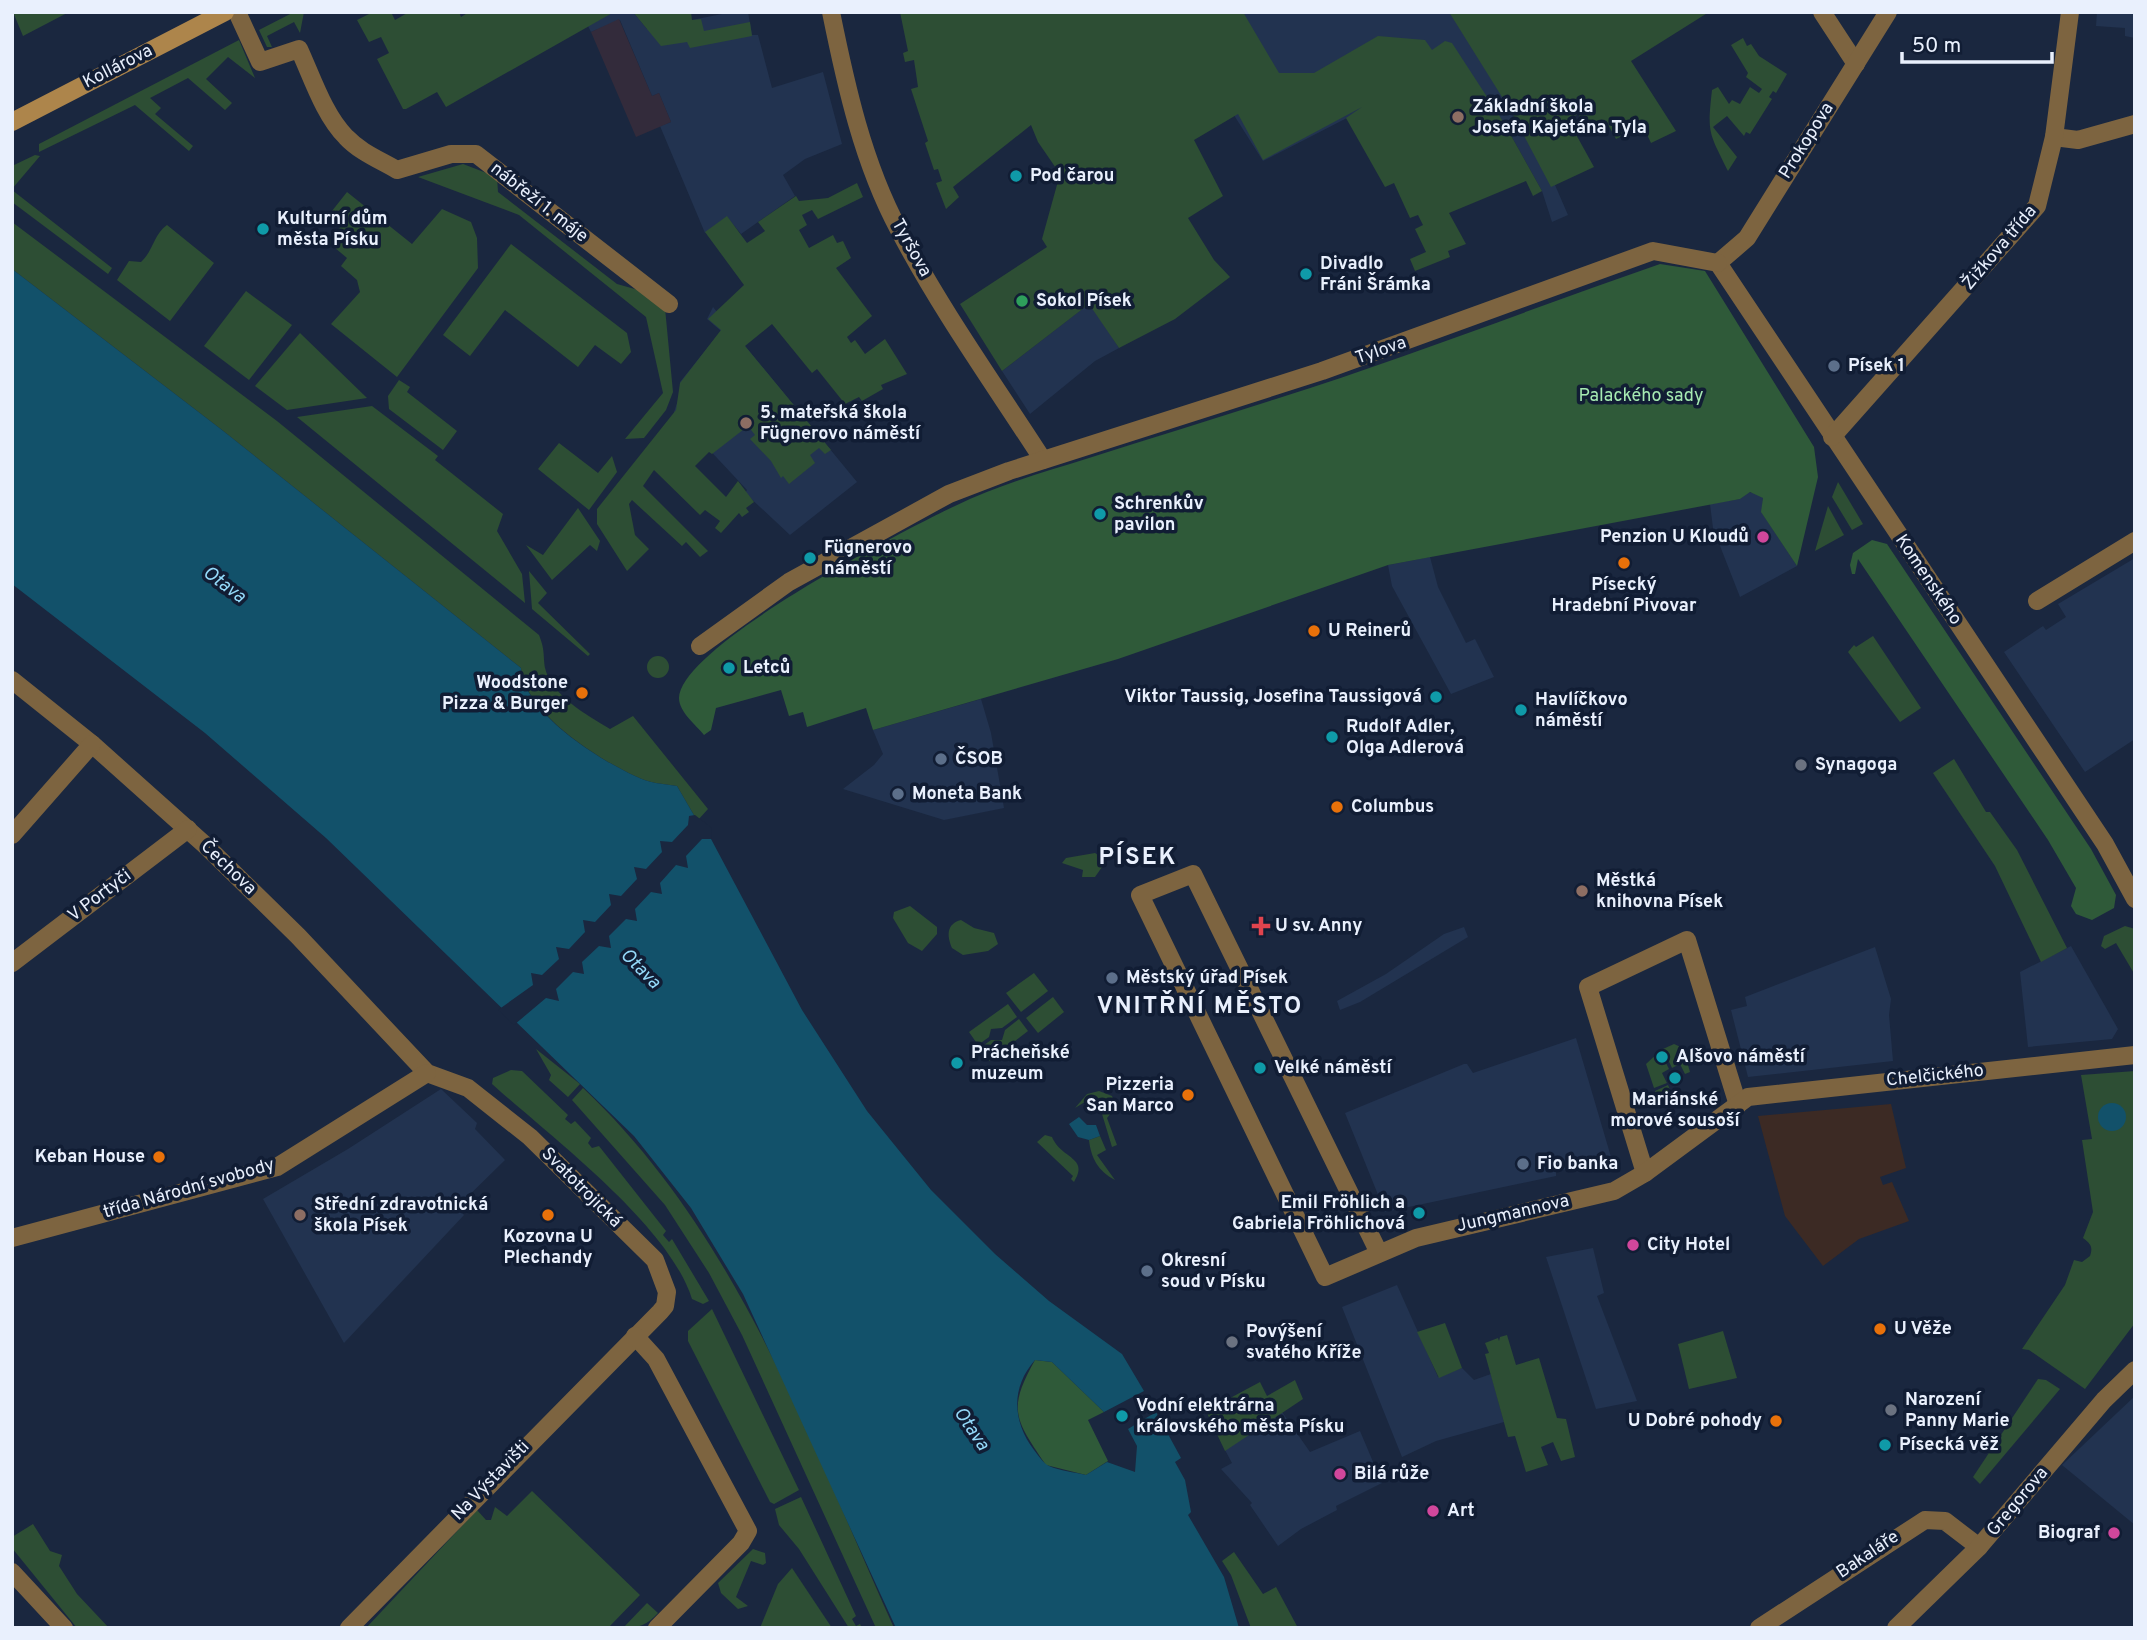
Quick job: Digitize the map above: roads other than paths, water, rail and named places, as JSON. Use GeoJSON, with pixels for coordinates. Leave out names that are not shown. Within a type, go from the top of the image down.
{"type":"FeatureCollection","features":[{"type":"Feature","properties":{"kind":"main road","name":"Kollárova"},"geometry":{"type":"LineString","coordinates":[[12,122],[225,12]]}},
{"type":"Feature","properties":{"kind":"street","name":"nábřeží 1. máje"},"geometry":{"type":"LineString","coordinates":[[237,12],[260,62],[299,49],[331,117],[344,136],[362,150],[397,170],[451,154],[476,154],[669,304]]}},
{"type":"Feature","properties":{"kind":"street","name":"Tyršova"},"geometry":{"type":"LineString","coordinates":[[831,12],[852,107],[898,229],[956,328],[1043,460]]}},
{"type":"Feature","properties":{"kind":"street"},"geometry":{"type":"LineString","coordinates":[[1822,12],[1856,64]]}},
{"type":"Feature","properties":{"kind":"street","name":"Prokopova"},"geometry":{"type":"LineString","coordinates":[[1718,263],[1747,237],[1888,12]]}},
{"type":"Feature","properties":{"kind":"street","name":"Žižkova třída"},"geometry":{"type":"LineString","coordinates":[[1832,437],[2038,206],[2054,137],[2070,12]]}},
{"type":"Feature","properties":{"kind":"street"},"geometry":{"type":"LineString","coordinates":[[2054,137],[2078,140],[2135,124]]}},
{"type":"Feature","properties":{"kind":"street","name":"Tylova"},"geometry":{"type":"LineString","coordinates":[[1043,460],[1322,371],[1653,251],[1718,263]]}},
{"type":"Feature","properties":{"kind":"street","name":"Komenského"},"geometry":{"type":"LineString","coordinates":[[1718,263],[2105,844],[2135,900]]}},
{"type":"Feature","properties":{"kind":"street"},"geometry":{"type":"LineString","coordinates":[[701,646],[789,582],[949,494],[1043,460]]}},
{"type":"Feature","properties":{"kind":"street"},"geometry":{"type":"LineString","coordinates":[[2037,601],[2135,541]]}},
{"type":"Feature","properties":{"kind":"street","name":"Čechova"},"geometry":{"type":"LineString","coordinates":[[12,680],[92,744],[188,829],[298,936],[427,1073]]}},
{"type":"Feature","properties":{"kind":"street"},"geometry":{"type":"LineString","coordinates":[[12,835],[92,744]]}},
{"type":"Feature","properties":{"kind":"street","name":"V Portyči"},"geometry":{"type":"LineString","coordinates":[[12,963],[188,829]]}},
{"type":"Feature","properties":{"kind":"street"},"geometry":{"type":"LineString","coordinates":[[1193,874],[1379,1253],[1325,1277],[1140,895],[1193,874]]}},
{"type":"Feature","properties":{"kind":"street"},"geometry":{"type":"LineString","coordinates":[[1687,940],[1738,1105],[1645,1173],[1588,988],[1687,940]]}},
{"type":"Feature","properties":{"kind":"street","name":"Chelčického"},"geometry":{"type":"LineString","coordinates":[[1738,1105],[1748,1097],[2135,1055]]}},
{"type":"Feature","properties":{"kind":"street","name":"třída Národní svobody"},"geometry":{"type":"LineString","coordinates":[[12,1238],[276,1167],[427,1073]]}},
{"type":"Feature","properties":{"kind":"street","name":"Svatotrojická"},"geometry":{"type":"LineString","coordinates":[[427,1073],[468,1088],[530,1137],[655,1261],[668,1298],[665,1306],[635,1336]]}},
{"type":"Feature","properties":{"kind":"street","name":"Jungmannova"},"geometry":{"type":"LineString","coordinates":[[1379,1253],[1408,1241],[1480,1221],[1605,1193],[1645,1173]]}},
{"type":"Feature","properties":{"kind":"street"},"geometry":{"type":"LineString","coordinates":[[635,1336],[656,1359],[748,1531],[741,1543],[657,1628]]}},
{"type":"Feature","properties":{"kind":"street","name":"Na Výstavišti"},"geometry":{"type":"LineString","coordinates":[[349,1628],[635,1336]]}},
{"type":"Feature","properties":{"kind":"street","name":"Gregorova"},"geometry":{"type":"LineString","coordinates":[[1894,1626],[1979,1547],[2104,1400],[2135,1370]]}},
{"type":"Feature","properties":{"kind":"street","name":"Bakaláře"},"geometry":{"type":"LineString","coordinates":[[1759,1628],[1925,1520],[1945,1521],[1979,1547]]}},
{"type":"Feature","properties":{"kind":"street"},"geometry":{"type":"LineString","coordinates":[[12,1572],[64,1628]]}},
{"type":"Feature","properties":{"kind":"water","name":"Otava"},"geometry":{"type":"Polygon","coordinates":[[[12,269],[222,430],[521,668],[525,685],[534,701],[548,717],[583,746],[635,776],[650,782],[677,786],[695,817],[711,830],[711,839],[802,1010],[867,1111],[931,1190],[995,1254],[1049,1301],[1122,1354],[1144,1391],[1104,1412],[1052,1362],[1035,1360],[1022,1381],[1017,1404],[1022,1428],[1034,1450],[1047,1465],[1062,1470],[1086,1475],[1107,1462],[1135,1472],[1137,1446],[1128,1429],[1156,1412],[1181,1458],[1175,1462],[1185,1480],[1191,1512],[1188,1515],[1224,1577],[1239,1628],[896,1628],[743,1294],[691,1208],[634,1136],[326,838],[205,733],[12,584],[12,269]]]}},
{"type":"Feature","properties":{"kind":"water"},"geometry":{"type":"Polygon","coordinates":[[[2112,1103],[2122,1107],[2126,1117],[2122,1127],[2112,1131],[2102,1127],[2098,1117],[2102,1107],[2112,1103]]]}},
{"type":"Feature","properties":{"kind":"water"},"geometry":{"type":"Polygon","coordinates":[[[1079,1117],[1087,1125],[1096,1125],[1100,1136],[1089,1140],[1078,1137],[1069,1124],[1079,1117]]]}},
{"type":"Feature","properties":{"kind":"place","name":"Základní škola Josefa Kajetána Tyla"},"geometry":{"type":"Point","coordinates":[1458,117]}},
{"type":"Feature","properties":{"kind":"place","name":"Pod čarou"},"geometry":{"type":"Point","coordinates":[1016,176]}},
{"type":"Feature","properties":{"kind":"place","name":"Kulturní dům města Písku"},"geometry":{"type":"Point","coordinates":[263,229]}},
{"type":"Feature","properties":{"kind":"place","name":"Divadlo Fráni Šrámka"},"geometry":{"type":"Point","coordinates":[1306,274]}},
{"type":"Feature","properties":{"kind":"place","name":"Sokol Písek"},"geometry":{"type":"Point","coordinates":[1022,301]}},
{"type":"Feature","properties":{"kind":"place","name":"Písek 1"},"geometry":{"type":"Point","coordinates":[1834,366]}},
{"type":"Feature","properties":{"kind":"place","name":"5. mateřská škola Fügnerovo náměstí"},"geometry":{"type":"Point","coordinates":[746,423]}},
{"type":"Feature","properties":{"kind":"place","name":"Schrenkův pavilon"},"geometry":{"type":"Point","coordinates":[1100,514]}},
{"type":"Feature","properties":{"kind":"place","name":"Penzion U Kloudů"},"geometry":{"type":"Point","coordinates":[1763,537]}},
{"type":"Feature","properties":{"kind":"place","name":"Fügnerovo náměstí"},"geometry":{"type":"Point","coordinates":[810,558]}},
{"type":"Feature","properties":{"kind":"place","name":"Písecký Hradební Pivovar"},"geometry":{"type":"Point","coordinates":[1624,563]}},
{"type":"Feature","properties":{"kind":"place","name":"U Reinerů"},"geometry":{"type":"Point","coordinates":[1314,631]}},
{"type":"Feature","properties":{"kind":"place","name":"Letců"},"geometry":{"type":"Point","coordinates":[729,668]}},
{"type":"Feature","properties":{"kind":"place","name":"Woodstone Pizza & Burger"},"geometry":{"type":"Point","coordinates":[582,693]}},
{"type":"Feature","properties":{"kind":"place","name":"Viktor Taussig, Josefina Taussigová"},"geometry":{"type":"Point","coordinates":[1436,697]}},
{"type":"Feature","properties":{"kind":"place","name":"Havlíčkovo náměstí"},"geometry":{"type":"Point","coordinates":[1521,710]}},
{"type":"Feature","properties":{"kind":"place","name":"Rudolf Adler, Olga Adlerová"},"geometry":{"type":"Point","coordinates":[1332,737]}},
{"type":"Feature","properties":{"kind":"place","name":"ČSOB"},"geometry":{"type":"Point","coordinates":[941,759]}},
{"type":"Feature","properties":{"kind":"place","name":"Synagoga"},"geometry":{"type":"Point","coordinates":[1801,765]}},
{"type":"Feature","properties":{"kind":"place","name":"Moneta Bank"},"geometry":{"type":"Point","coordinates":[898,794]}},
{"type":"Feature","properties":{"kind":"place","name":"Columbus"},"geometry":{"type":"Point","coordinates":[1337,807]}},
{"type":"Feature","properties":{"kind":"place","name":"Městká knihovna Písek"},"geometry":{"type":"Point","coordinates":[1582,891]}},
{"type":"Feature","properties":{"kind":"place","name":"U sv. Anny"},"geometry":{"type":"Point","coordinates":[1261,926]}},
{"type":"Feature","properties":{"kind":"place","name":"Městský úřad Písek"},"geometry":{"type":"Point","coordinates":[1112,978]}},
{"type":"Feature","properties":{"kind":"place","name":"Alšovo náměstí"},"geometry":{"type":"Point","coordinates":[1662,1057]}},
{"type":"Feature","properties":{"kind":"place","name":"Prácheňské muzeum"},"geometry":{"type":"Point","coordinates":[957,1063]}},
{"type":"Feature","properties":{"kind":"place","name":"Velké náměstí"},"geometry":{"type":"Point","coordinates":[1260,1068]}},
{"type":"Feature","properties":{"kind":"place","name":"Mariánské morové sousoší"},"geometry":{"type":"Point","coordinates":[1675,1078]}},
{"type":"Feature","properties":{"kind":"place","name":"Pizzeria San Marco"},"geometry":{"type":"Point","coordinates":[1188,1095]}},
{"type":"Feature","properties":{"kind":"place","name":"Keban House"},"geometry":{"type":"Point","coordinates":[159,1157]}},
{"type":"Feature","properties":{"kind":"place","name":"Fio banka"},"geometry":{"type":"Point","coordinates":[1523,1164]}},
{"type":"Feature","properties":{"kind":"place","name":"Emil Fröhlich a Gabriela Fröhlichová"},"geometry":{"type":"Point","coordinates":[1419,1213]}},
{"type":"Feature","properties":{"kind":"place","name":"Střední zdravotnická škola Písek"},"geometry":{"type":"Point","coordinates":[300,1215]}},
{"type":"Feature","properties":{"kind":"place","name":"Kozovna U Plechandy"},"geometry":{"type":"Point","coordinates":[548,1215]}},
{"type":"Feature","properties":{"kind":"place","name":"City Hotel"},"geometry":{"type":"Point","coordinates":[1633,1245]}},
{"type":"Feature","properties":{"kind":"place","name":"Okresní soud v Písku"},"geometry":{"type":"Point","coordinates":[1147,1271]}},
{"type":"Feature","properties":{"kind":"place","name":"U Věže"},"geometry":{"type":"Point","coordinates":[1880,1329]}},
{"type":"Feature","properties":{"kind":"place","name":"Povýšení svatého Kříže"},"geometry":{"type":"Point","coordinates":[1232,1342]}},
{"type":"Feature","properties":{"kind":"place","name":"Narození Panny Marie"},"geometry":{"type":"Point","coordinates":[1891,1410]}},
{"type":"Feature","properties":{"kind":"place","name":"Vodní elektrárna královského města Písku"},"geometry":{"type":"Point","coordinates":[1122,1416]}},
{"type":"Feature","properties":{"kind":"place","name":"U Dobré pohody"},"geometry":{"type":"Point","coordinates":[1776,1421]}},
{"type":"Feature","properties":{"kind":"place","name":"Písecká věž"},"geometry":{"type":"Point","coordinates":[1885,1445]}},
{"type":"Feature","properties":{"kind":"place","name":"Bilá růže"},"geometry":{"type":"Point","coordinates":[1340,1474]}},
{"type":"Feature","properties":{"kind":"place","name":"Art"},"geometry":{"type":"Point","coordinates":[1433,1511]}},
{"type":"Feature","properties":{"kind":"place","name":"Biograf"},"geometry":{"type":"Point","coordinates":[2114,1533]}},
{"type":"Feature","properties":{"kind":"district","name":"PÍSEK"},"geometry":{"type":"Point","coordinates":[1138,858]}},
{"type":"Feature","properties":{"kind":"district","name":"VNITŘNÍ MĚSTO"},"geometry":{"type":"Point","coordinates":[1200,1007]}},
{"type":"Feature","properties":{"kind":"park label","name":"Palackého sady"},"geometry":{"type":"Point","coordinates":[1641,396]}}]}
